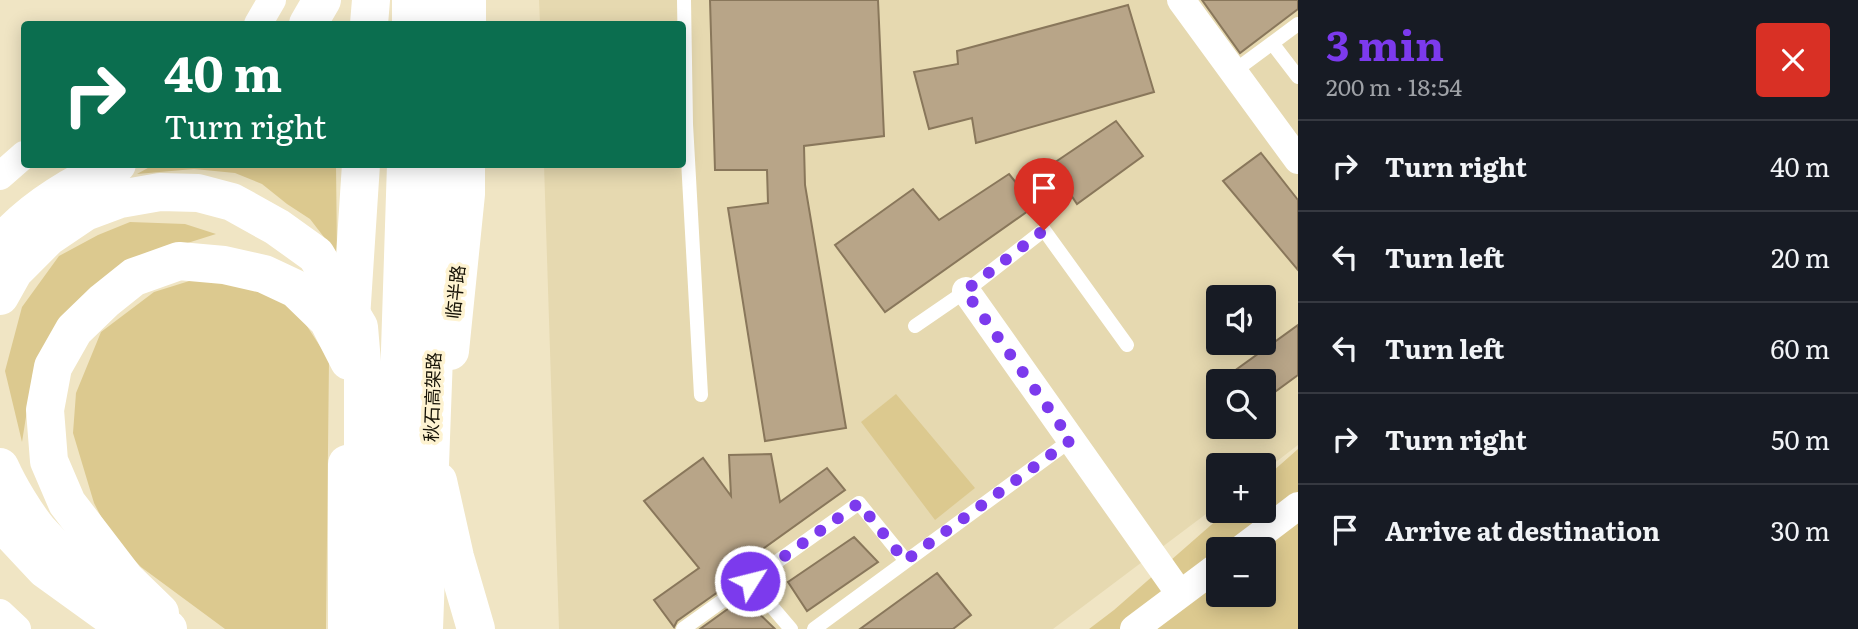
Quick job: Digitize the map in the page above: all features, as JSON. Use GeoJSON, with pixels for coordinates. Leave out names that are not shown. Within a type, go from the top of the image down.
{"type":"FeatureCollection","features":[{"type":"Feature","properties":{"kind":"main road"},"geometry":{"type":"LineString","coordinates":[[310,21],[322,0]]}},
{"type":"Feature","properties":{"kind":"main road"},"geometry":{"type":"LineString","coordinates":[[369,21],[371,0]]}},
{"type":"Feature","properties":{"kind":"main road"},"geometry":{"type":"LineString","coordinates":[[411,0],[411,21]]}},
{"type":"Feature","properties":{"kind":"main road"},"geometry":{"type":"LineString","coordinates":[[446,21],[447,0]]}},
{"type":"Feature","properties":{"kind":"main road"},"geometry":{"type":"LineString","coordinates":[[467,0],[467,21]]}},
{"type":"Feature","properties":{"kind":"main road"},"geometry":{"type":"LineString","coordinates":[[0,246],[10,233],[54,199],[108,168]]}},
{"type":"Feature","properties":{"kind":"main road"},"geometry":{"type":"LineString","coordinates":[[347,629],[349,361],[361,168]]}},
{"type":"Feature","properties":{"kind":"main road","name":"秋石高架路"},"geometry":{"type":"LineString","coordinates":[[391,629],[406,168]]}},
{"type":"Feature","properties":{"kind":"main road","name":"秋石高架路"},"geometry":{"type":"LineString","coordinates":[[424,629],[441,168]]}},
{"type":"Feature","properties":{"kind":"main road","name":"临半路"},"geometry":{"type":"LineString","coordinates":[[438,629],[438,481],[466,194],[466,168]]}},
{"type":"Feature","properties":{"kind":"main road"},"geometry":{"type":"LineString","coordinates":[[0,296],[14,271],[48,237],[85,212],[120,199],[160,192],[198,193],[232,202],[276,227],[316,255],[359,327],[370,577],[380,629]]}},
{"type":"Feature","properties":{"kind":"main road"},"geometry":{"type":"LineString","coordinates":[[177,629],[126,580],[94,541],[67,503],[50,461],[45,410],[53,367],[74,330],[134,277],[179,261],[224,265],[264,274],[296,289],[328,320],[349,361]]}},
{"type":"Feature","properties":{"kind":"main road"},"geometry":{"type":"LineString","coordinates":[[0,467],[39,531],[108,590],[168,629]]}},
{"type":"Feature","properties":{"kind":"main road"},"geometry":{"type":"LineString","coordinates":[[438,481],[455,556],[476,629]]}},
{"type":"Feature","properties":{"kind":"main road"},"geometry":{"type":"LineString","coordinates":[[0,520],[45,569],[128,629]]}},
{"type":"Feature","properties":{"kind":"street"},"geometry":{"type":"LineString","coordinates":[[260,21],[272,0]]}},
{"type":"Feature","properties":{"kind":"street"},"geometry":{"type":"LineString","coordinates":[[1181,0],[1298,160]]}},
{"type":"Feature","properties":{"kind":"street"},"geometry":{"type":"LineString","coordinates":[[0,176],[21,158]]}},
{"type":"Feature","properties":{"kind":"street"},"geometry":{"type":"LineString","coordinates":[[965,291],[1180,594]]}},
{"type":"Feature","properties":{"kind":"street"},"geometry":{"type":"LineString","coordinates":[[1257,537],[1298,506]]}},
{"type":"Feature","properties":{"kind":"street"},"geometry":{"type":"LineString","coordinates":[[1134,629],[1206,575]]}},
{"type":"Feature","properties":{"kind":"street"},"geometry":{"type":"LineString","coordinates":[[0,613],[17,629]]}},
{"type":"Feature","properties":{"kind":"lane"},"geometry":{"type":"LineString","coordinates":[[684,0],[684,21]]}},
{"type":"Feature","properties":{"kind":"lane"},"geometry":{"type":"LineString","coordinates":[[1233,72],[1298,24]]}},
{"type":"Feature","properties":{"kind":"lane"},"geometry":{"type":"LineString","coordinates":[[1272,43],[1298,77]]}},
{"type":"Feature","properties":{"kind":"lane"},"geometry":{"type":"LineString","coordinates":[[686,141],[701,395]]}},
{"type":"Feature","properties":{"kind":"lane"},"geometry":{"type":"LineString","coordinates":[[915,326],[1044,230],[1127,345]]}},
{"type":"Feature","properties":{"kind":"lane"},"geometry":{"type":"LineString","coordinates":[[814,629],[1071,440]]}},
{"type":"Feature","properties":{"kind":"lane"},"geometry":{"type":"LineString","coordinates":[[683,629],[859,503],[905,561]]}},
{"type":"Feature","properties":{"kind":"lane"},"geometry":{"type":"LineString","coordinates":[[750,581],[791,629]]}},
{"type":"Feature","properties":{"kind":"shaded area"},"geometry":{"type":"Polygon","coordinates":[[[539,0],[1298,0],[1298,445],[1276,462],[1276,453],[1206,453],[1206,514],[1053,629],[559,629],[544,168],[686,168],[686,21],[540,21],[539,0]]]}},
{"type":"Feature","properties":{"kind":"shaded area"},"geometry":{"type":"Polygon","coordinates":[[[148,168],[336,168],[337,254],[310,219],[262,184],[235,173],[194,169],[137,174],[148,168]]]}},
{"type":"Feature","properties":{"kind":"shaded area"},"geometry":{"type":"Polygon","coordinates":[[[130,222],[185,224],[216,234],[178,246],[33,373],[22,442],[5,371],[22,307],[59,256],[130,222]]]}},
{"type":"Feature","properties":{"kind":"shaded area"},"geometry":{"type":"Polygon","coordinates":[[[199,278],[241,282],[279,298],[303,320],[329,360],[326,629],[225,629],[141,567],[112,538],[94,503],[73,433],[76,393],[101,332],[154,292],[199,278]]]}},
{"type":"Feature","properties":{"kind":"shaded area"},"geometry":{"type":"Polygon","coordinates":[[[896,394],[975,488],[935,520],[861,422],[896,394]]]}},
{"type":"Feature","properties":{"kind":"shaded area"},"geometry":{"type":"Polygon","coordinates":[[[1298,449],[1298,629],[1089,629],[1213,523],[1276,523],[1276,468],[1298,449]]]}},
{"type":"Feature","properties":{"kind":"building"},"geometry":{"type":"Polygon","coordinates":[[[710,0],[878,0],[884,136],[804,146],[805,185],[846,428],[765,441],[728,208],[768,203],[767,170],[715,170],[710,0]]]}},
{"type":"Feature","properties":{"kind":"building"},"geometry":{"type":"Polygon","coordinates":[[[1202,0],[1298,0],[1298,9],[1240,53],[1202,0]]]}},
{"type":"Feature","properties":{"kind":"building"},"geometry":{"type":"Polygon","coordinates":[[[1128,5],[1154,92],[976,143],[972,118],[929,129],[914,72],[958,64],[957,51],[1128,5]]]}},
{"type":"Feature","properties":{"kind":"building"},"geometry":{"type":"Polygon","coordinates":[[[1116,121],[1143,156],[1077,204],[1051,165],[1116,121]]]}},
{"type":"Feature","properties":{"kind":"building"},"geometry":{"type":"Polygon","coordinates":[[[1261,153],[1298,200],[1298,270],[1223,181],[1261,153]]]}},
{"type":"Feature","properties":{"kind":"building"},"geometry":{"type":"Polygon","coordinates":[[[1009,174],[1035,206],[885,312],[835,245],[913,189],[939,220],[1009,174]]]}},
{"type":"Feature","properties":{"kind":"building"},"geometry":{"type":"Polygon","coordinates":[[[1298,325],[1298,375],[1276,391],[1276,369],[1237,369],[1256,355],[1276,355],[1276,341],[1298,325]]]}},
{"type":"Feature","properties":{"kind":"building"},"geometry":{"type":"Polygon","coordinates":[[[771,454],[780,502],[827,468],[845,490],[757,553],[763,560],[677,621],[674,627],[654,600],[699,568],[644,501],[703,458],[731,496],[729,455],[771,454]]]}},
{"type":"Feature","properties":{"kind":"building"},"geometry":{"type":"Polygon","coordinates":[[[854,537],[878,562],[807,611],[788,582],[854,537]]]}},
{"type":"Feature","properties":{"kind":"building"},"geometry":{"type":"Polygon","coordinates":[[[937,573],[971,615],[953,629],[860,629],[937,573]]]}},
{"type":"Feature","properties":{"kind":"building"},"geometry":{"type":"Polygon","coordinates":[[[743,598],[775,629],[700,629],[743,598]]]}},
{"type":"Feature","properties":{"kind":"route"},"geometry":{"type":"LineString","coordinates":[[750,581],[859,503],[905,561],[1071,440],[965,291],[1044,230]]}}]}
